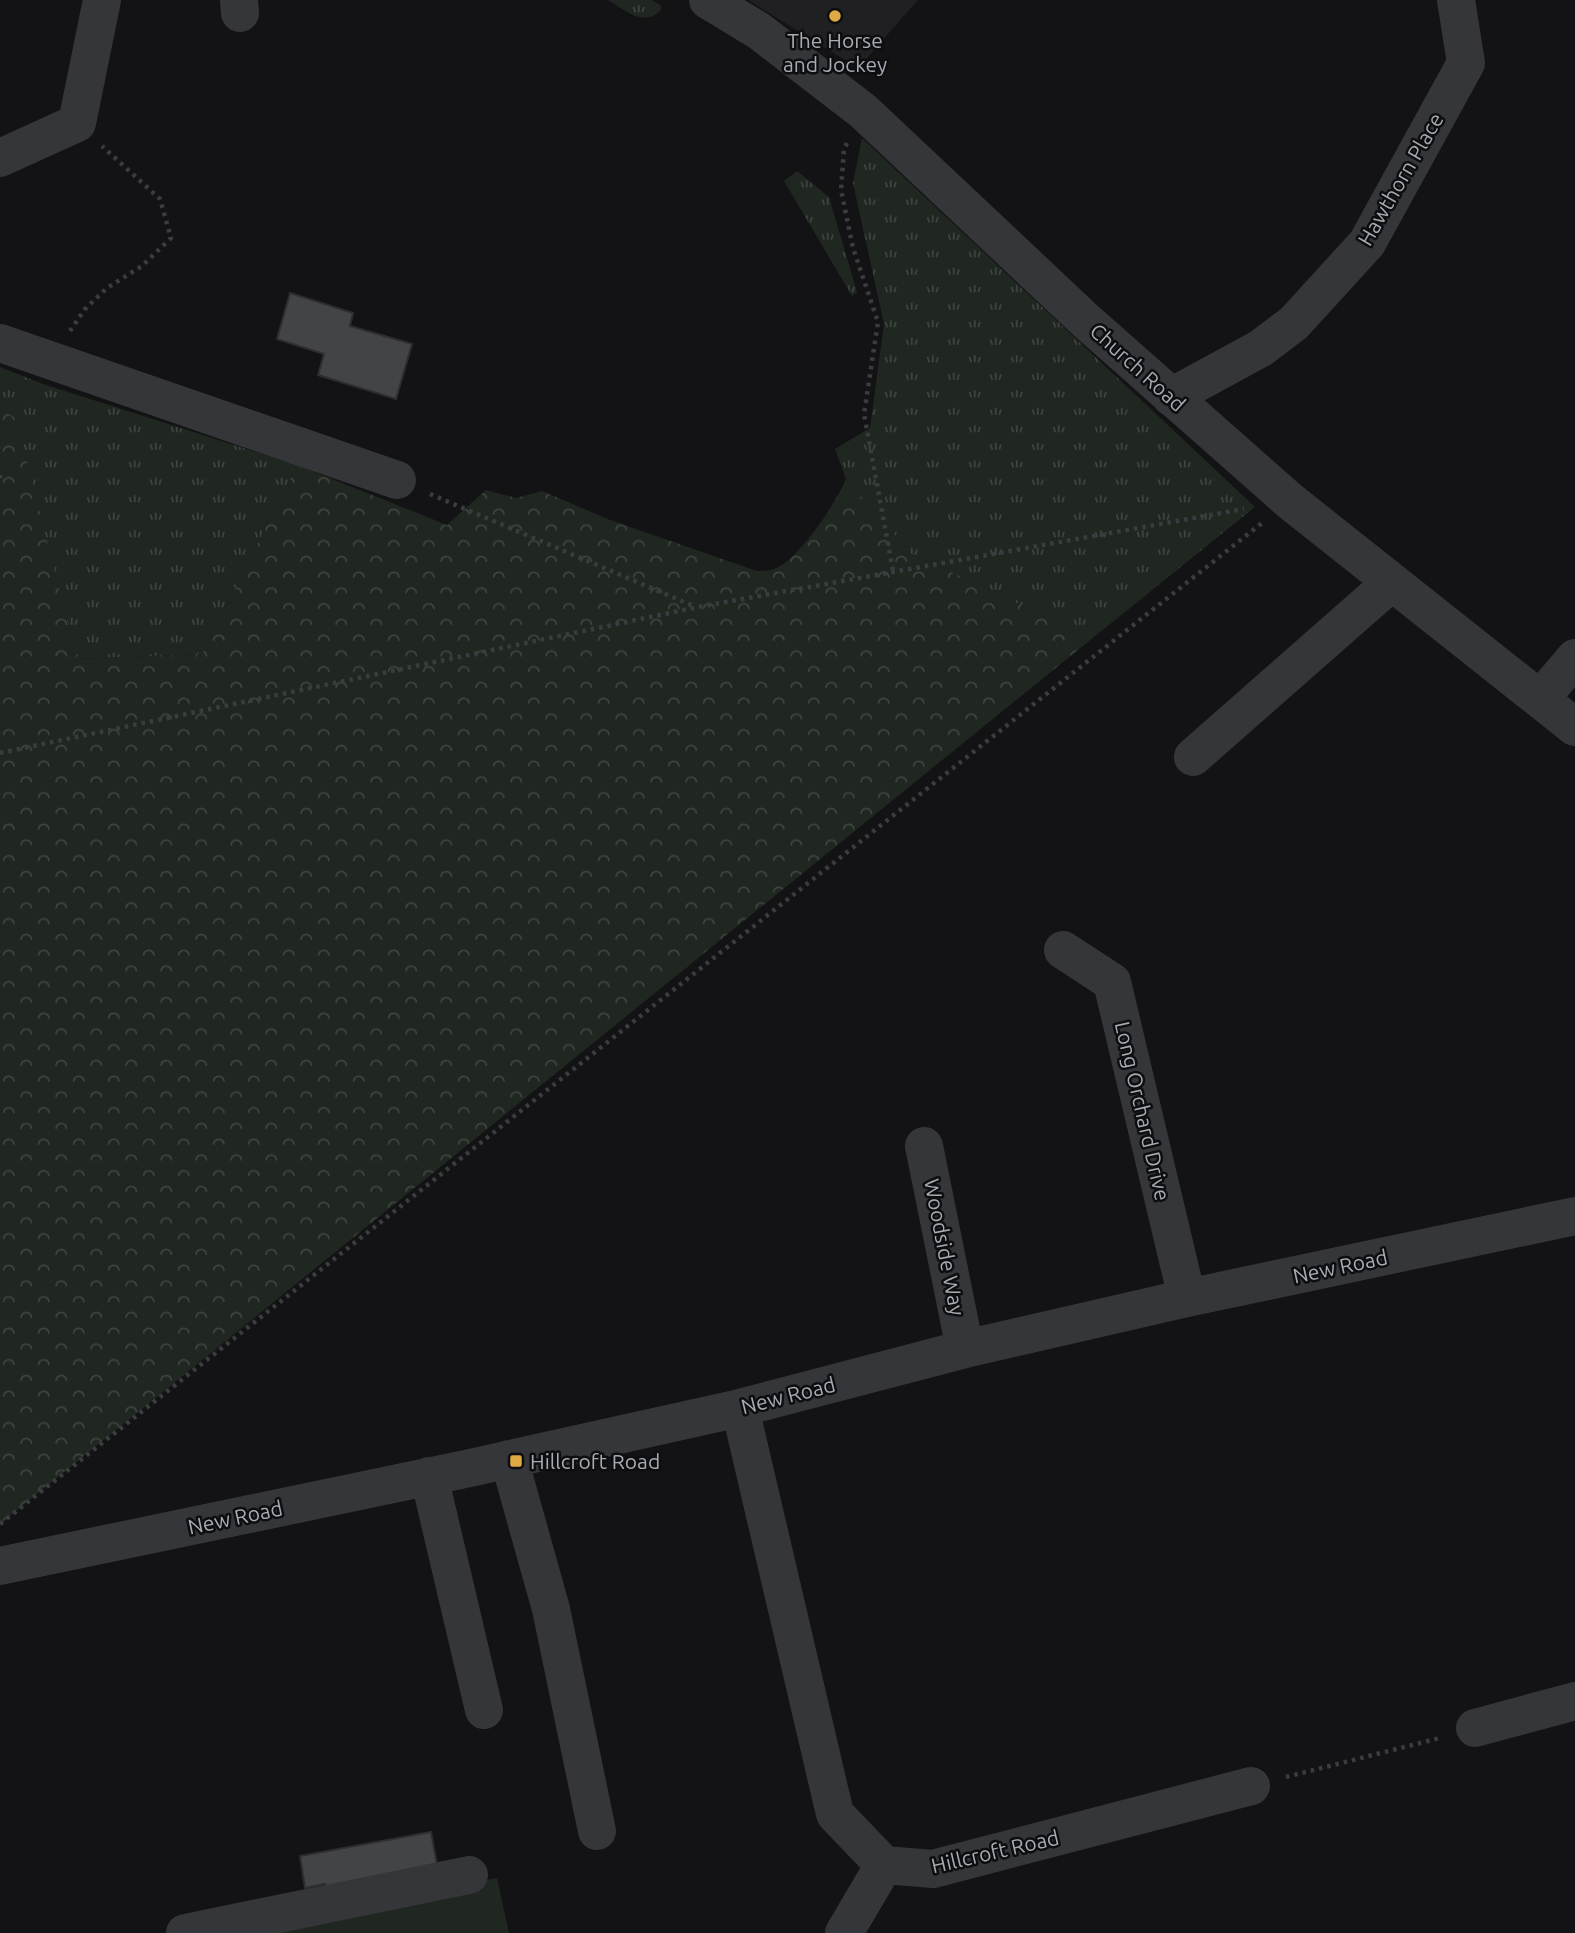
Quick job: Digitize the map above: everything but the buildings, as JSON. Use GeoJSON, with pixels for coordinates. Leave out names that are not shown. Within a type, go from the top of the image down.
{"type":"FeatureCollection","features":[{"type":"Feature","properties":{"kind":"street"},"geometry":{"type":"LineString","coordinates":[[0,158],[77,123],[102,0]]}},
{"type":"Feature","properties":{"kind":"street","name":"Church Road"},"geometry":{"type":"LineString","coordinates":[[708,0],[759,31],[863,111],[1085,320],[1290,501],[1575,727]]}},
{"type":"Feature","properties":{"kind":"street","name":"Hawthorn Place"},"geometry":{"type":"LineString","coordinates":[[1171,397],[1261,348],[1294,323],[1367,243],[1466,63],[1456,0]]}},
{"type":"Feature","properties":{"kind":"street"},"geometry":{"type":"LineString","coordinates":[[0,343],[397,480]]}},
{"type":"Feature","properties":{"kind":"street"},"geometry":{"type":"LineString","coordinates":[[1193,757],[1392,582]]}},
{"type":"Feature","properties":{"kind":"street"},"geometry":{"type":"LineString","coordinates":[[1540,699],[1575,657]]}},
{"type":"Feature","properties":{"kind":"street","name":"Long Orchard Drive"},"geometry":{"type":"LineString","coordinates":[[1063,950],[1112,982],[1187,1298]]}},
{"type":"Feature","properties":{"kind":"street","name":"Woodside Way"},"geometry":{"type":"LineString","coordinates":[[924,1146],[965,1349]]}},
{"type":"Feature","properties":{"kind":"street","name":"New Road"},"geometry":{"type":"LineString","coordinates":[[0,1566],[740,1408],[965,1349],[1187,1298],[1575,1216]]}},
{"type":"Feature","properties":{"kind":"street"},"geometry":{"type":"LineString","coordinates":[[740,1408],[835,1814],[884,1865],[844,1933]]}},
{"type":"Feature","properties":{"kind":"street"},"geometry":{"type":"LineString","coordinates":[[509,1459],[551,1609],[597,1831]]}},
{"type":"Feature","properties":{"kind":"street"},"geometry":{"type":"LineString","coordinates":[[429,1476],[484,1710]]}},
{"type":"Feature","properties":{"kind":"street"},"geometry":{"type":"LineString","coordinates":[[1475,1728],[1575,1701]]}},
{"type":"Feature","properties":{"kind":"street","name":"Hillcroft Road"},"geometry":{"type":"LineString","coordinates":[[884,1865],[933,1869],[1251,1786]]}},
{"type":"Feature","properties":{"kind":"street"},"geometry":{"type":"LineString","coordinates":[[185,1933],[469,1875]]}},
{"type":"Feature","properties":{"kind":"path"},"geometry":{"type":"LineString","coordinates":[[863,111],[844,149],[841,190],[853,248],[878,322],[863,414],[893,571]]}},
{"type":"Feature","properties":{"kind":"path"},"geometry":{"type":"LineString","coordinates":[[50,360],[85,309],[107,288],[142,266],[170,238],[160,199],[77,123]]}},
{"type":"Feature","properties":{"kind":"path"},"geometry":{"type":"LineString","coordinates":[[397,480],[698,607]]}},
{"type":"Feature","properties":{"kind":"path"},"geometry":{"type":"LineString","coordinates":[[0,753],[698,607],[1290,501]]}},
{"type":"Feature","properties":{"kind":"path"},"geometry":{"type":"LineString","coordinates":[[0,1524],[1290,501]]}},
{"type":"Feature","properties":{"kind":"path"},"geometry":{"type":"LineString","coordinates":[[1251,1786],[1475,1728]]}},
{"type":"Feature","properties":{"kind":"shaded area"},"geometry":{"type":"Polygon","coordinates":[[[748,0],[918,0],[858,68],[748,0]]]}},
{"type":"Feature","properties":{"kind":"green space"},"geometry":{"type":"Polygon","coordinates":[[[608,0],[652,0],[661,6],[661,10],[648,17],[634,16],[608,0]]]}},
{"type":"Feature","properties":{"kind":"green space"},"geometry":{"type":"Polygon","coordinates":[[[862,138],[1255,507],[1089,641],[984,586],[913,556],[846,479],[835,449],[870,428],[884,324],[853,183],[862,138]]]}},
{"type":"Feature","properties":{"kind":"green space"},"geometry":{"type":"Polygon","coordinates":[[[797,171],[829,197],[857,292],[852,296],[784,181],[797,171]]]}},
{"type":"Feature","properties":{"kind":"green space"},"geometry":{"type":"Polygon","coordinates":[[[0,367],[43,384],[297,465],[202,654],[76,659],[16,418],[0,409],[0,367]]]}},
{"type":"Feature","properties":{"kind":"green space"},"geometry":{"type":"Polygon","coordinates":[[[0,409],[16,418],[77,659],[202,654],[297,465],[447,525],[486,490],[516,498],[542,491],[610,520],[757,571],[774,569],[794,555],[825,516],[846,479],[913,556],[984,586],[1089,641],[0,1524],[0,409]]]}},
{"type":"Feature","properties":{"kind":"green space"},"geometry":{"type":"Polygon","coordinates":[[[497,1878],[509,1933],[219,1933],[497,1878]]]}},
{"type":"Feature","properties":{"kind":"place","name":"The Horse and Jockey"},"geometry":{"type":"Point","coordinates":[835,16]}},
{"type":"Feature","properties":{"kind":"place","name":"Hillcroft Road"},"geometry":{"type":"Point","coordinates":[516,1461]}}]}
